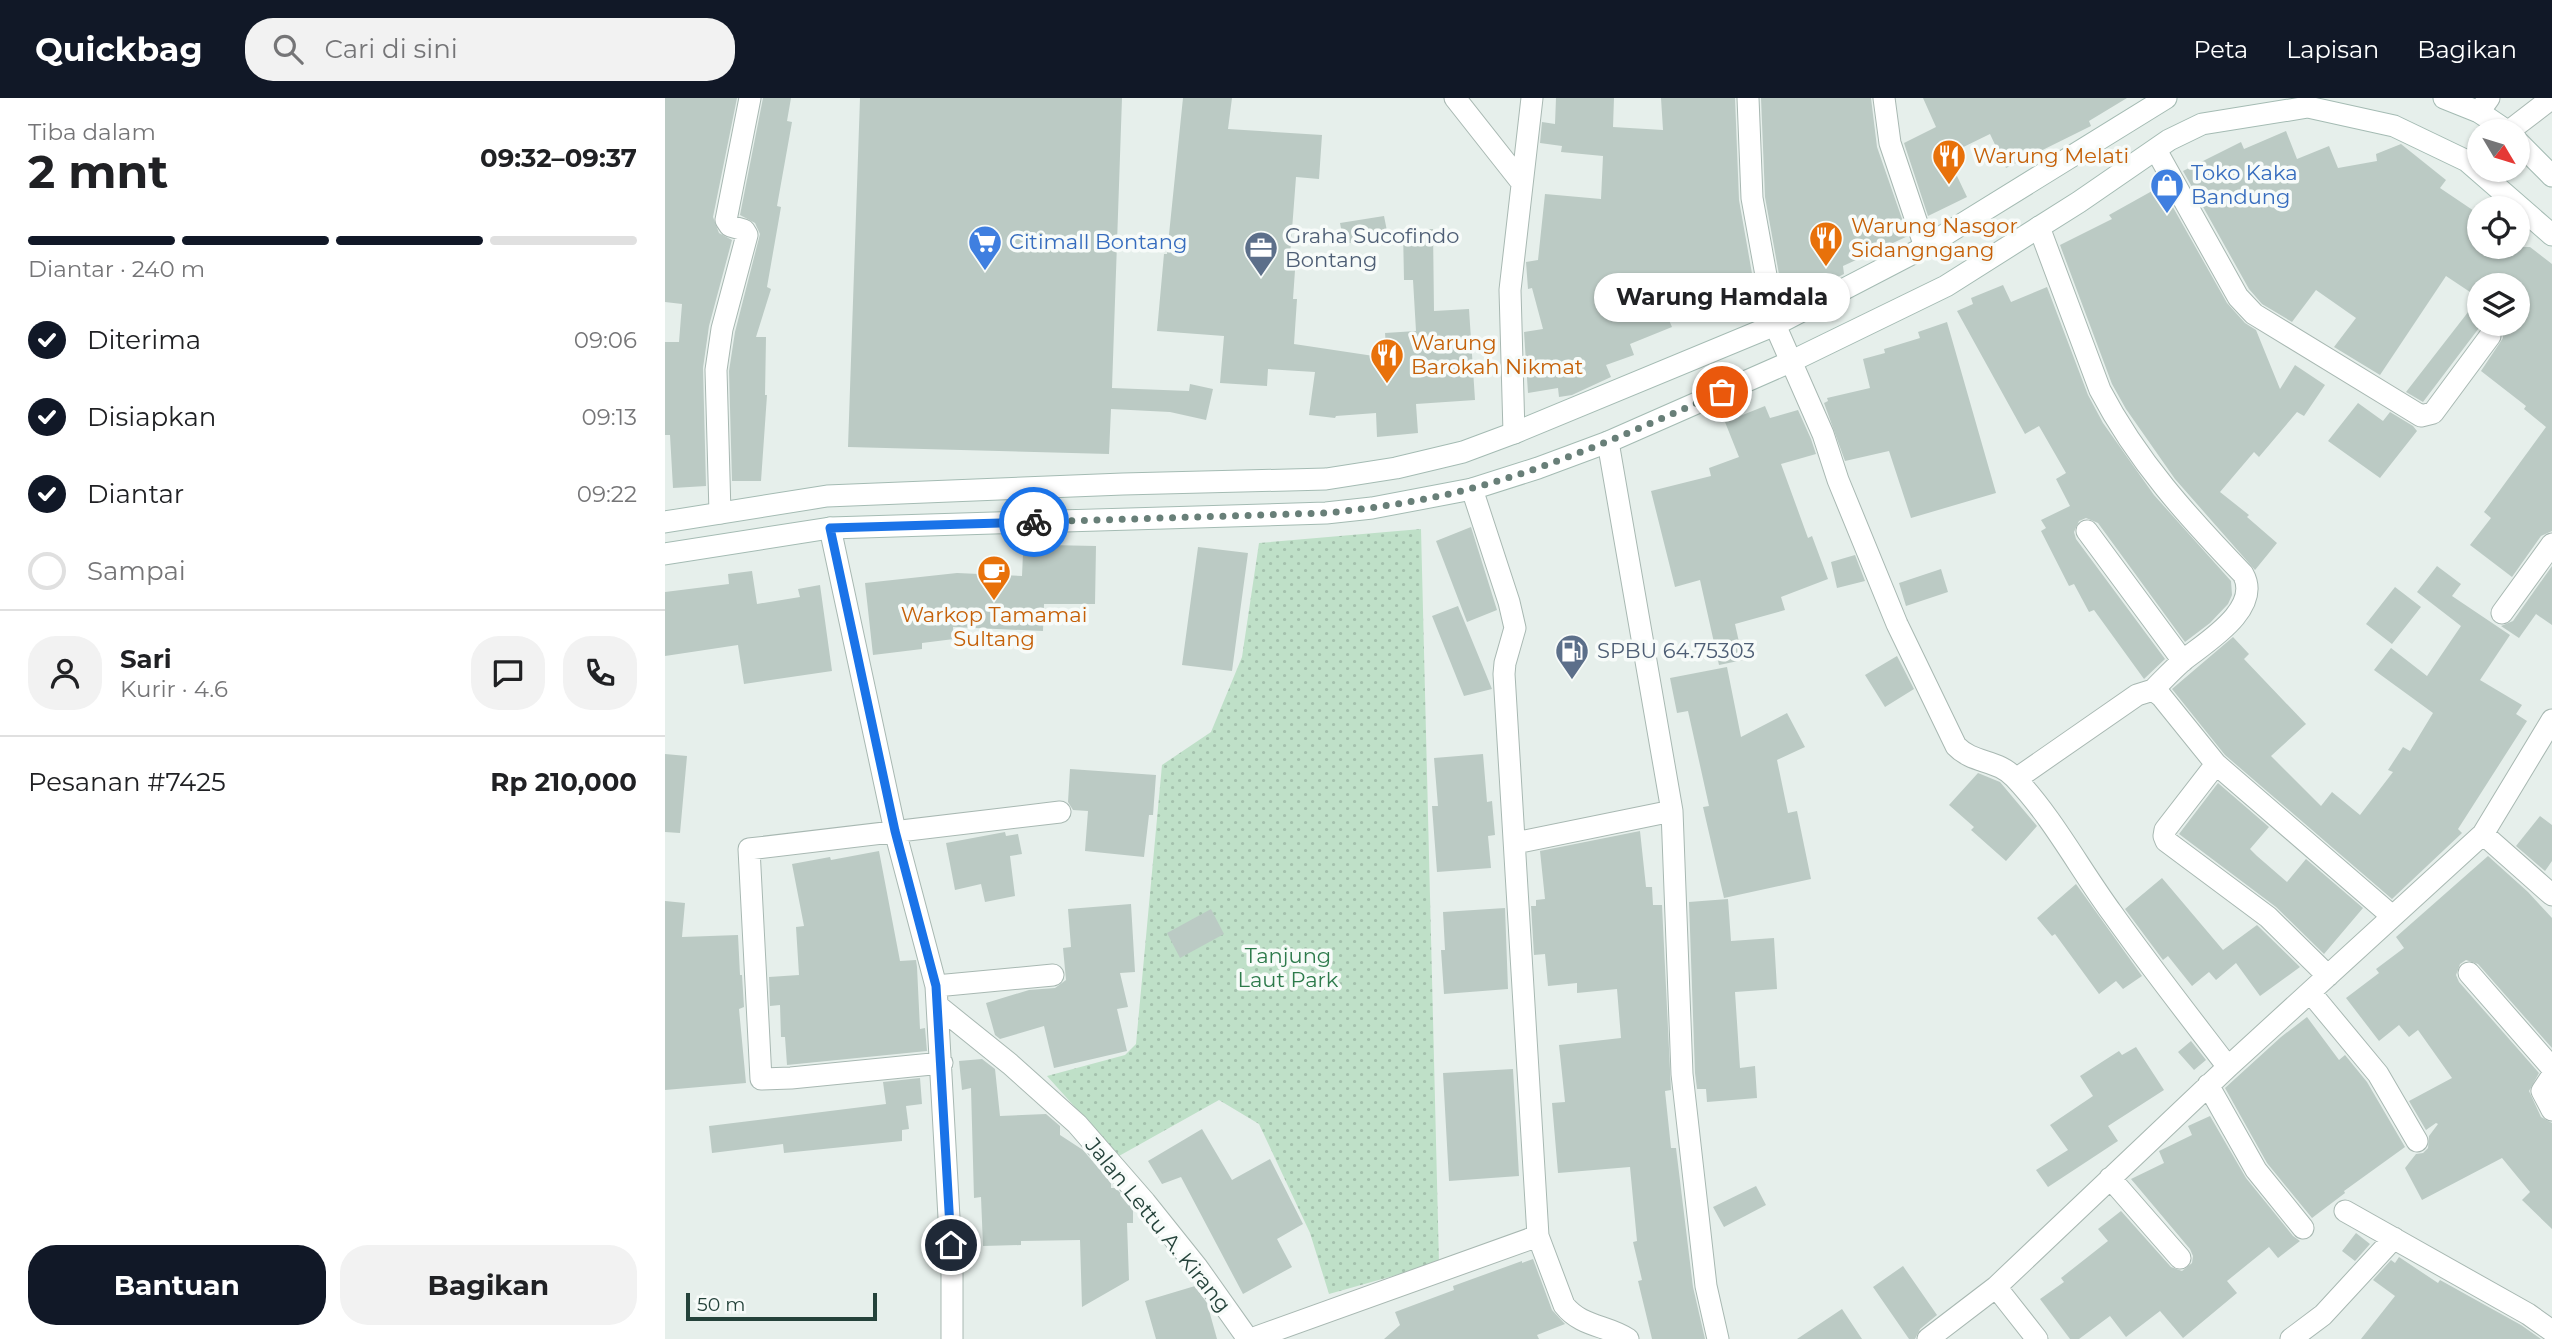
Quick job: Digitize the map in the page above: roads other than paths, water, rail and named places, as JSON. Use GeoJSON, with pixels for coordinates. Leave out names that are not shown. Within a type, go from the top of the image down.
{"type":"FeatureCollection","features":[{"type":"Feature","properties":{"kind":"street"},"geometry":{"type":"LineString","coordinates":[[720,513],[716,370],[725,318],[747,235],[744,230],[730,226],[726,220],[750,98]]}},
{"type":"Feature","properties":{"kind":"street"},"geometry":{"type":"LineString","coordinates":[[1455,98],[1522,183]]}},
{"type":"Feature","properties":{"kind":"street"},"geometry":{"type":"LineString","coordinates":[[1514,433],[1510,290],[1532,98]]}},
{"type":"Feature","properties":{"kind":"street"},"geometry":{"type":"LineString","coordinates":[[1748,98],[1752,198],[1775,325],[1823,434],[1838,481],[1897,624],[1956,746],[1971,758],[1997,764],[2016,779],[2052,825],[2111,912],[2228,1067]]}},
{"type":"Feature","properties":{"kind":"street"},"geometry":{"type":"LineString","coordinates":[[1884,98],[1889,143],[1925,247]]}},
{"type":"Feature","properties":{"kind":"street"},"geometry":{"type":"LineString","coordinates":[[665,522],[827,496],[1326,479],[1396,468],[1463,452],[1775,325],[1925,247],[2165,98]]}},
{"type":"Feature","properties":{"kind":"street"},"geometry":{"type":"LineString","coordinates":[[2444,98],[2484,105],[2497,119]]}},
{"type":"Feature","properties":{"kind":"street"},"geometry":{"type":"LineString","coordinates":[[2524,119],[2552,98]]}},
{"type":"Feature","properties":{"kind":"street"},"geometry":{"type":"LineString","coordinates":[[665,554],[830,528],[1326,513],[1372,508],[1472,489],[1608,442],[1790,362],[1946,286],[2169,140],[2201,124],[2307,103],[2394,126],[2467,161],[2552,235]]}},
{"type":"Feature","properties":{"kind":"street"},"geometry":{"type":"LineString","coordinates":[[2156,150],[2245,306],[2421,416],[2433,413],[2490,336]]}},
{"type":"Feature","properties":{"kind":"street"},"geometry":{"type":"LineString","coordinates":[[2531,155],[2552,176]]}},
{"type":"Feature","properties":{"kind":"street"},"geometry":{"type":"LineString","coordinates":[[2016,779],[2137,695],[2153,690],[2183,661],[2232,621],[2247,595],[2248,582],[2182,510],[2113,414],[2100,390],[2039,227]]}},
{"type":"Feature","properties":{"kind":"street"},"geometry":{"type":"LineString","coordinates":[[1608,442],[1672,811],[1682,1074],[1706,1286],[1718,1339]]}},
{"type":"Feature","properties":{"kind":"street"},"geometry":{"type":"LineString","coordinates":[[1472,489],[1515,628],[1504,663],[1504,674],[1538,1236],[1564,1306],[1569,1312],[1585,1323],[1628,1339]]}},
{"type":"Feature","properties":{"kind":"street"},"geometry":{"type":"LineString","coordinates":[[830,528],[895,831],[937,996],[952,1271],[952,1339]]}},
{"type":"Feature","properties":{"kind":"street"},"geometry":{"type":"LineString","coordinates":[[2087,531],[2183,661]]}},
{"type":"Feature","properties":{"kind":"street"},"geometry":{"type":"LineString","coordinates":[[2502,613],[2552,544]]}},
{"type":"Feature","properties":{"kind":"street"},"geometry":{"type":"LineString","coordinates":[[2153,690],[2161,696],[2216,764],[2392,916]]}},
{"type":"Feature","properties":{"kind":"street"},"geometry":{"type":"LineString","coordinates":[[1928,1339],[1996,1287],[2208,1085],[2483,834],[2552,720]]}},
{"type":"Feature","properties":{"kind":"street"},"geometry":{"type":"LineString","coordinates":[[2216,764],[2165,830],[2166,841],[2267,917],[2328,976]]}},
{"type":"Feature","properties":{"kind":"street"},"geometry":{"type":"LineString","coordinates":[[1515,843],[1672,811]]}},
{"type":"Feature","properties":{"kind":"street"},"geometry":{"type":"LineString","coordinates":[[941,1063],[761,1079],[749,849],[1060,812]]}},
{"type":"Feature","properties":{"kind":"street"},"geometry":{"type":"LineString","coordinates":[[2483,834],[2552,895]]}},
{"type":"Feature","properties":{"kind":"street"},"geometry":{"type":"LineString","coordinates":[[2469,973],[2552,1068]]}},
{"type":"Feature","properties":{"kind":"street"},"geometry":{"type":"LineString","coordinates":[[937,996],[1053,975]]}},
{"type":"Feature","properties":{"kind":"street"},"geometry":{"type":"LineString","coordinates":[[2310,992],[2378,1074],[2417,1141]]}},
{"type":"Feature","properties":{"kind":"street","name":"Jalan Lettu A. Kirang"},"geometry":{"type":"LineString","coordinates":[[937,996],[1077,1124],[1197,1267],[1249,1339]]}},
{"type":"Feature","properties":{"kind":"street"},"geometry":{"type":"LineString","coordinates":[[2552,1076],[2542,1091],[2552,1110]]}},
{"type":"Feature","properties":{"kind":"street"},"geometry":{"type":"LineString","coordinates":[[2208,1085],[2256,1170],[2303,1228]]}},
{"type":"Feature","properties":{"kind":"street"},"geometry":{"type":"LineString","coordinates":[[2110,1178],[2181,1258]]}},
{"type":"Feature","properties":{"kind":"street"},"geometry":{"type":"LineString","coordinates":[[2345,1211],[2528,1314],[2552,1331]]}},
{"type":"Feature","properties":{"kind":"street"},"geometry":{"type":"LineString","coordinates":[[1249,1339],[1538,1236]]}},
{"type":"Feature","properties":{"kind":"street"},"geometry":{"type":"LineString","coordinates":[[2291,1339],[2323,1315],[2394,1238]]}},
{"type":"Feature","properties":{"kind":"street"},"geometry":{"type":"LineString","coordinates":[[1996,1287],[2037,1339]]}},
{"type":"Feature","properties":{"kind":"place","name":"Warung Melati"},"geometry":{"type":"Point","coordinates":[1949,186]}},
{"type":"Feature","properties":{"kind":"place","name":"Toko Kaka Bandung"},"geometry":{"type":"Point","coordinates":[2167,215]}},
{"type":"Feature","properties":{"kind":"place","name":"Warung Nasgor Sidangngang"},"geometry":{"type":"Point","coordinates":[1826,268]}},
{"type":"Feature","properties":{"kind":"place","name":"Citimall Bontang"},"geometry":{"type":"Point","coordinates":[985,272]}},
{"type":"Feature","properties":{"kind":"place","name":"Graha Sucofindo Bontang"},"geometry":{"type":"Point","coordinates":[1261,278]}},
{"type":"Feature","properties":{"kind":"place","name":"Warung Barokah Nikmat"},"geometry":{"type":"Point","coordinates":[1387,385]}},
{"type":"Feature","properties":{"kind":"place","name":"Warung Hamdala"},"geometry":{"type":"Point","coordinates":[1722,392]}},
{"type":"Feature","properties":{"kind":"place","name":"Warkop Tamamai Sultang"},"geometry":{"type":"Point","coordinates":[994,602]}},
{"type":"Feature","properties":{"kind":"place","name":"SPBU 64.75303"},"geometry":{"type":"Point","coordinates":[1572,681]}},
{"type":"Feature","properties":{"kind":"park label","name":"Tanjung Laut Park"},"geometry":{"type":"Point","coordinates":[1288,968]}}]}
